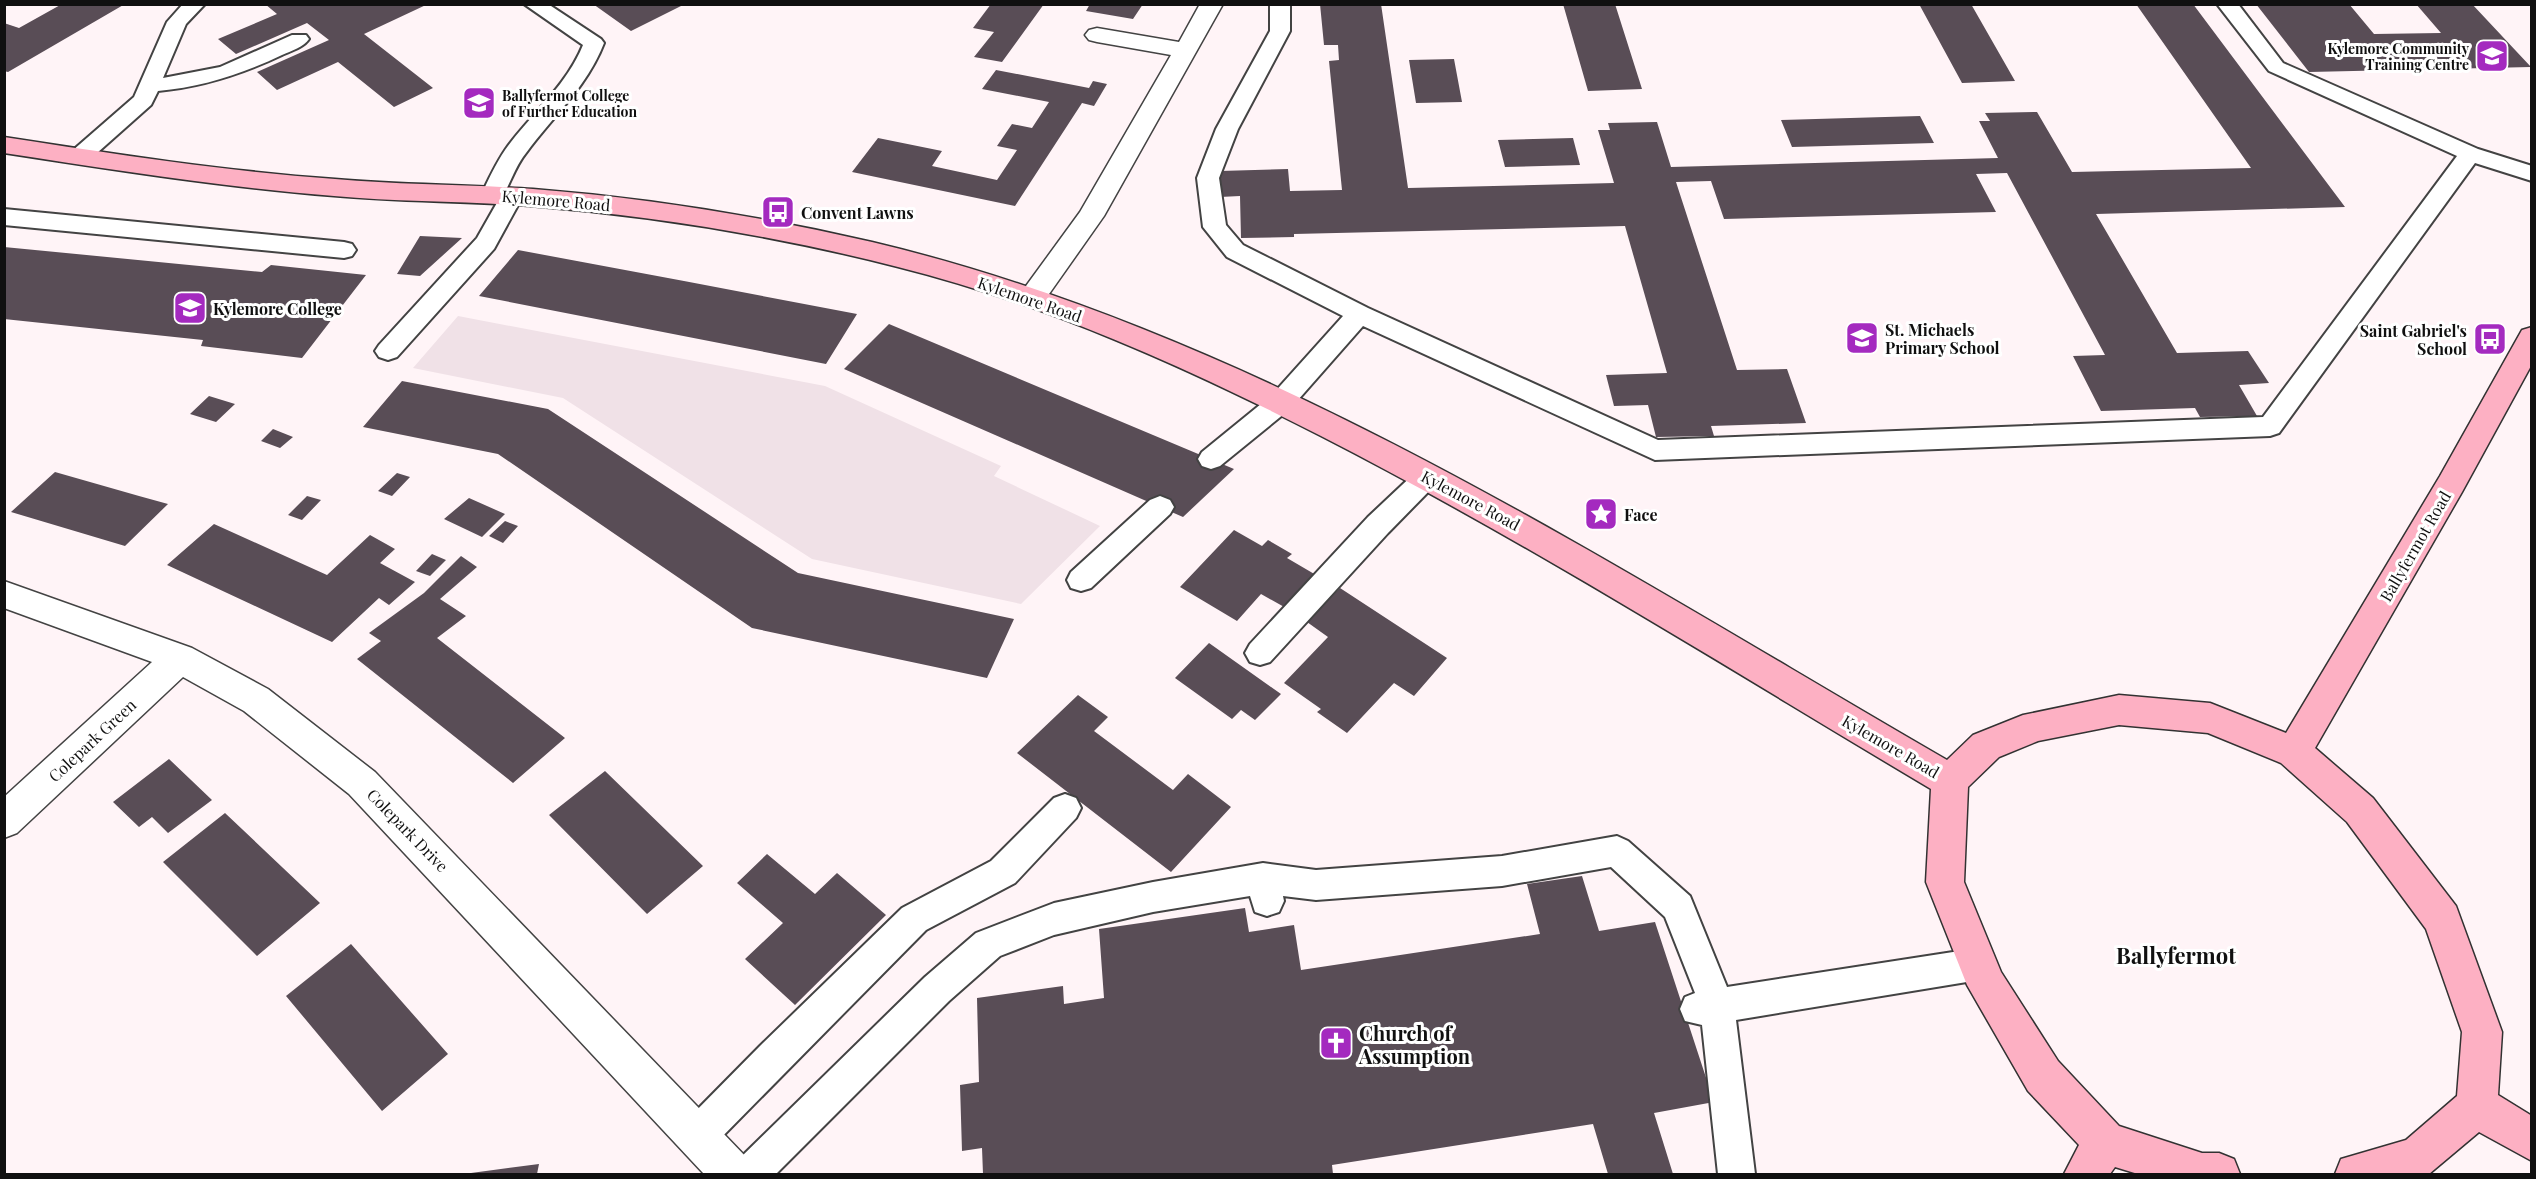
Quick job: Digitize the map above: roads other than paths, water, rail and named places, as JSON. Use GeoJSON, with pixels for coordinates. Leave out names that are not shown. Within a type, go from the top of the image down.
{"type":"FeatureCollection","features":[{"type":"Feature","properties":{"kind":"main road","name":"Kylemore Road"},"geometry":{"type":"LineString","coordinates":[[4,145],[336,188],[502,196],[632,206],[816,238],[949,272],[1032,297],[1173,352],[1281,402],[1427,477],[1527,530],[1950,781]]}},
{"type":"Feature","properties":{"kind":"main road","name":"Ballyfermot Road"},"geometry":{"type":"LineString","coordinates":[[2294,752],[2451,483],[2532,337]]}},
{"type":"Feature","properties":{"kind":"main road"},"geometry":{"type":"LineString","coordinates":[[2219,1174],[2202,1174],[2096,1159],[1987,985],[1945,882],[1950,781],[1986,746],[2035,726],[2119,710],[2210,718],[2294,752],[2360,810],[2442,919],[2482,1032],[2477,1106],[2417,1158],[2356,1174]]}},
{"type":"Feature","properties":{"kind":"main road"},"geometry":{"type":"LineString","coordinates":[[2477,1106],[2532,1140]]}},
{"type":"Feature","properties":{"kind":"street"},"geometry":{"type":"LineString","coordinates":[[1032,297],[1091,216],[1212,4]]}},
{"type":"Feature","properties":{"kind":"street"},"geometry":{"type":"LineString","coordinates":[[1097,35],[1186,50]]}},
{"type":"Feature","properties":{"kind":"street","name":"Colepark Drive"},"geometry":{"type":"LineString","coordinates":[[4,594],[180,658],[255,700],[362,783],[733,1174]]}},
{"type":"Feature","properties":{"kind":"street","name":"Colepark Green"},"geometry":{"type":"LineString","coordinates":[[4,821],[180,658]]}},
{"type":"Feature","properties":{"kind":"lane"},"geometry":{"type":"LineString","coordinates":[[80,156],[143,100],[177,22],[195,4]]}},
{"type":"Feature","properties":{"kind":"lane"},"geometry":{"type":"LineString","coordinates":[[388,351],[486,243],[517,149],[573,84],[589,59],[594,43],[534,4]]}},
{"type":"Feature","properties":{"kind":"lane"},"geometry":{"type":"LineString","coordinates":[[1280,4],[1280,31],[1227,129],[1208,178],[1215,227],[1235,251],[1359,314],[1655,450],[2270,426],[2470,154]]}},
{"type":"Feature","properties":{"kind":"lane"},"geometry":{"type":"LineString","coordinates":[[2227,4],[2276,67],[2470,154],[2532,174]]}},
{"type":"Feature","properties":{"kind":"lane"},"geometry":{"type":"LineString","coordinates":[[150,85],[185,83],[231,72],[299,39]]}},
{"type":"Feature","properties":{"kind":"lane"},"geometry":{"type":"LineString","coordinates":[[4,217],[344,250]]}},
{"type":"Feature","properties":{"kind":"lane"},"geometry":{"type":"LineString","coordinates":[[1211,459],[1281,402],[1359,314]]}},
{"type":"Feature","properties":{"kind":"lane"},"geometry":{"type":"LineString","coordinates":[[1260,653],[1378,525],[1427,477]]}},
{"type":"Feature","properties":{"kind":"lane"},"geometry":{"type":"LineString","coordinates":[[1081,580],[1160,507]]}},
{"type":"Feature","properties":{"kind":"lane"},"geometry":{"type":"LineString","coordinates":[[697,1136],[772,1058],[914,919],[1003,872],[1065,808]]}},
{"type":"Feature","properties":{"kind":"lane"},"geometry":{"type":"LineString","coordinates":[[750,1174],[937,989],[988,944],[1054,919],[1153,897],[1502,871],[1617,851],[1678,907],[1707,1007],[1736,1174]]}},
{"type":"Feature","properties":{"kind":"lane"},"geometry":{"type":"LineString","coordinates":[[1707,1007],[1979,964]]}},
{"type":"Feature","properties":{"kind":"place","name":"Kylemore Community Training Centre"},"geometry":{"type":"Point","coordinates":[2492,56]}},
{"type":"Feature","properties":{"kind":"place","name":"Ballyfermot College of Further Education"},"geometry":{"type":"Point","coordinates":[479,103]}},
{"type":"Feature","properties":{"kind":"place","name":"Convent Lawns"},"geometry":{"type":"Point","coordinates":[778,212]}},
{"type":"Feature","properties":{"kind":"place","name":"Kylemore College"},"geometry":{"type":"Point","coordinates":[190,308]}},
{"type":"Feature","properties":{"kind":"place","name":"St. Michaels Primary School"},"geometry":{"type":"Point","coordinates":[1862,338]}},
{"type":"Feature","properties":{"kind":"place","name":"Saint Gabriel's School"},"geometry":{"type":"Point","coordinates":[2490,339]}},
{"type":"Feature","properties":{"kind":"place","name":"Face"},"geometry":{"type":"Point","coordinates":[1601,514]}},
{"type":"Feature","properties":{"kind":"place","name":"Church of Assumption"},"geometry":{"type":"Point","coordinates":[1336,1043]}},
{"type":"Feature","properties":{"kind":"district","name":"Ballyfermot"},"geometry":{"type":"Point","coordinates":[2176,955]}}]}
